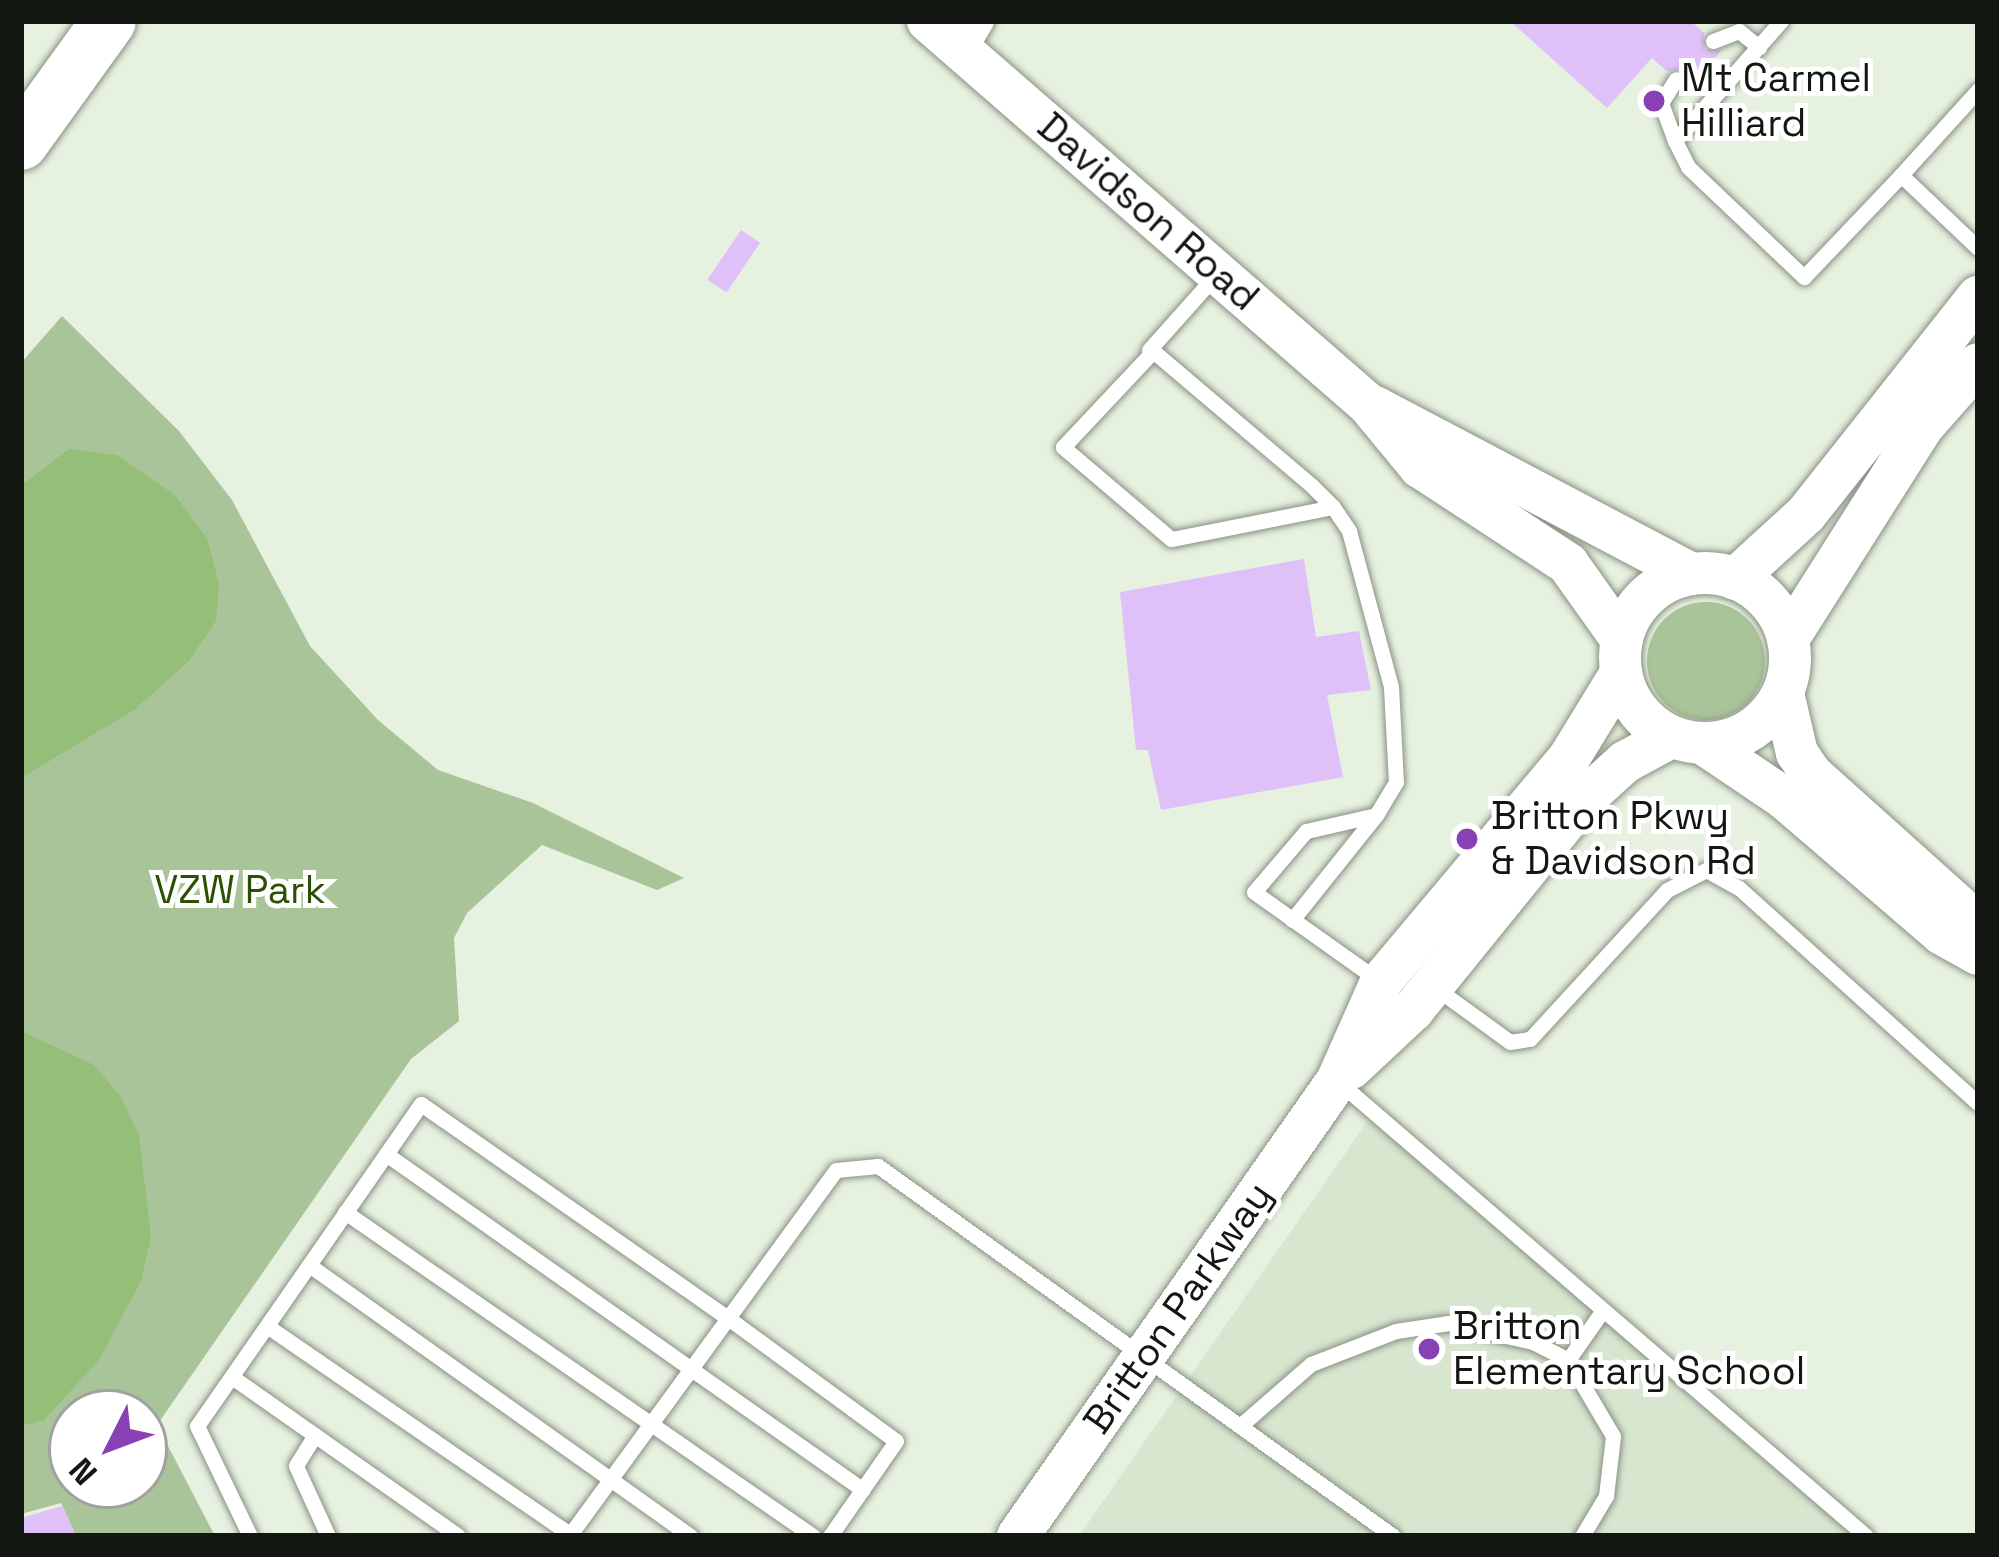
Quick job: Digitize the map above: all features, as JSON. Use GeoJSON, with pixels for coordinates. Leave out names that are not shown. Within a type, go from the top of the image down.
{"type":"FeatureCollection","features":[{"type":"Feature","properties":{"kind":"highway"},"geometry":{"type":"LineString","coordinates":[[21,143],[110,21]]}},
{"type":"Feature","properties":{"kind":"main road","name":"Davidson Road"},"geometry":{"type":"LineString","coordinates":[[928,21],[970,35],[1218,272],[1367,404],[1420,467],[1568,564],[1621,657]]}},
{"type":"Feature","properties":{"kind":"main road"},"geometry":{"type":"LineString","coordinates":[[1735,579],[1806,514],[1978,297]]}},
{"type":"Feature","properties":{"kind":"main road"},"geometry":{"type":"LineString","coordinates":[[1978,364],[1924,424],[1788,639],[1784,693],[1797,753],[1830,798],[1958,906],[1978,935]]}},
{"type":"Feature","properties":{"kind":"main road","name":"Davidson Road"},"geometry":{"type":"LineString","coordinates":[[1367,404],[1692,574]]}},
{"type":"Feature","properties":{"kind":"main road"},"geometry":{"type":"LineString","coordinates":[[1788,639],[1759,592],[1735,579],[1692,574],[1639,604],[1621,657],[1630,700],[1784,798],[1942,934],[1978,954]]}},
{"type":"Feature","properties":{"kind":"main road","name":"Britton Parkway"},"geometry":{"type":"LineString","coordinates":[[1337,1081],[1381,982],[1568,758],[1621,657]]}},
{"type":"Feature","properties":{"kind":"main road"},"geometry":{"type":"LineString","coordinates":[[1688,740],[1752,730],[1784,693]]}},
{"type":"Feature","properties":{"kind":"main road","name":"Britton Parkway"},"geometry":{"type":"LineString","coordinates":[[1018,1536],[1337,1081],[1432,986],[1582,801],[1625,762],[1688,740]]}},
{"type":"Feature","properties":{"kind":"lane"},"geometry":{"type":"LineString","coordinates":[[1675,141],[1781,21]]}},
{"type":"Feature","properties":{"kind":"lane"},"geometry":{"type":"LineString","coordinates":[[1713,41],[1739,31],[1759,47]]}},
{"type":"Feature","properties":{"kind":"lane"},"geometry":{"type":"LineString","coordinates":[[1676,79],[1661,103],[1688,167],[1804,277],[1978,90]]}},
{"type":"Feature","properties":{"kind":"lane"},"geometry":{"type":"LineString","coordinates":[[1901,175],[1978,248]]}},
{"type":"Feature","properties":{"kind":"lane"},"geometry":{"type":"LineString","coordinates":[[1218,272],[1064,453],[1171,539],[1333,507]]}},
{"type":"Feature","properties":{"kind":"lane"},"geometry":{"type":"LineString","coordinates":[[1149,350],[1333,507],[1349,531],[1391,687],[1396,782],[1376,815],[1292,920]]}},
{"type":"Feature","properties":{"kind":"lane"},"geometry":{"type":"LineString","coordinates":[[1376,815],[1306,831],[1254,890],[1381,982]]}},
{"type":"Feature","properties":{"kind":"lane"},"geometry":{"type":"LineString","coordinates":[[1432,986],[1510,1042],[1530,1039],[1666,890],[1706,870],[1739,888],[1978,1103]]}},
{"type":"Feature","properties":{"kind":"lane"},"geometry":{"type":"LineString","coordinates":[[1337,1081],[1866,1536]]}},
{"type":"Feature","properties":{"kind":"lane"},"geometry":{"type":"LineString","coordinates":[[250,1536],[197,1426],[421,1104],[896,1441],[830,1536]]}},
{"type":"Feature","properties":{"kind":"lane"},"geometry":{"type":"LineString","coordinates":[[386,1154],[862,1490]]}},
{"type":"Feature","properties":{"kind":"lane"},"geometry":{"type":"LineString","coordinates":[[267,1326],[571,1535],[687,1365],[728,1318],[836,1170],[878,1166],[1394,1536]]}},
{"type":"Feature","properties":{"kind":"lane"},"geometry":{"type":"LineString","coordinates":[[346,1212],[813,1536]]}},
{"type":"Feature","properties":{"kind":"lane"},"geometry":{"type":"LineString","coordinates":[[309,1265],[691,1536]]}},
{"type":"Feature","properties":{"kind":"lane"},"geometry":{"type":"LineString","coordinates":[[1568,1360],[1603,1310]]}},
{"type":"Feature","properties":{"kind":"lane"},"geometry":{"type":"LineString","coordinates":[[1241,1425],[1311,1364],[1396,1331],[1448,1323],[1533,1342],[1568,1360],[1613,1436],[1606,1496],[1582,1536]]}},
{"type":"Feature","properties":{"kind":"lane"},"geometry":{"type":"LineString","coordinates":[[232,1377],[458,1536]]}},
{"type":"Feature","properties":{"kind":"lane"},"geometry":{"type":"LineString","coordinates":[[315,1435],[296,1466],[328,1536]]}},
{"type":"Feature","properties":{"kind":"shaded area"},"geometry":{"type":"Polygon","coordinates":[[[69,449],[117,455],[175,495],[207,538],[219,584],[216,621],[188,662],[134,710],[21,778],[21,486],[69,449]]]}},
{"type":"Feature","properties":{"kind":"shaded area"},"geometry":{"type":"Polygon","coordinates":[[[21,1031],[94,1065],[121,1097],[139,1135],[151,1237],[141,1281],[99,1360],[72,1389],[48,1389],[48,1416],[21,1426],[21,1031]]]}},
{"type":"Feature","properties":{"kind":"shaded area","name":"Britton Elementary School"},"geometry":{"type":"Polygon","coordinates":[[[1374,1112],[1866,1536],[1079,1536],[1374,1112]]]}},
{"type":"Feature","properties":{"kind":"green space","name":"VZW Park"},"geometry":{"type":"Polygon","coordinates":[[[62,316],[179,431],[232,500],[310,646],[378,720],[438,770],[533,803],[684,878],[657,890],[542,845],[467,913],[454,938],[459,1021],[411,1059],[168,1409],[168,1389],[48,1389],[48,1507],[21,1514],[21,363],[62,316]]]}},
{"type":"Feature","properties":{"kind":"green space"},"geometry":{"type":"Polygon","coordinates":[[[1706,602],[1729,606],[1748,619],[1761,638],[1765,661],[1761,684],[1748,703],[1729,716],[1706,720],[1683,716],[1664,703],[1651,684],[1647,661],[1651,638],[1664,619],[1683,606],[1706,602]]]}},
{"type":"Feature","properties":{"kind":"green space","name":"VZW Park"},"geometry":{"type":"Polygon","coordinates":[[[168,1446],[215,1536],[76,1536],[64,1509],[168,1509],[168,1446]]]}},
{"type":"Feature","properties":{"kind":"building"},"geometry":{"type":"Polygon","coordinates":[[[1510,21],[1691,21],[1704,33],[1705,49],[1722,50],[1687,89],[1683,70],[1667,71],[1652,58],[1607,108],[1510,21]]]}},
{"type":"Feature","properties":{"kind":"building"},"geometry":{"type":"Polygon","coordinates":[[[741,230],[760,243],[727,293],[707,280],[741,230]]]}},
{"type":"Feature","properties":{"kind":"building"},"geometry":{"type":"Polygon","coordinates":[[[1304,559],[1316,637],[1359,631],[1371,690],[1327,695],[1343,777],[1161,810],[1148,750],[1136,750],[1120,592],[1304,559]]]}},
{"type":"Feature","properties":{"kind":"building"},"geometry":{"type":"Polygon","coordinates":[[[63,1509],[76,1536],[21,1536],[21,1518],[63,1509]]]}},
{"type":"Feature","properties":{"kind":"place","name":"Mt Carmel Hilliard"},"geometry":{"type":"Point","coordinates":[1654,101]}},
{"type":"Feature","properties":{"kind":"place","name":"Britton Pkwy & Davidson Rd"},"geometry":{"type":"Point","coordinates":[1467,839]}},
{"type":"Feature","properties":{"kind":"place","name":"Britton Elementary School"},"geometry":{"type":"Point","coordinates":[1429,1349]}}]}
